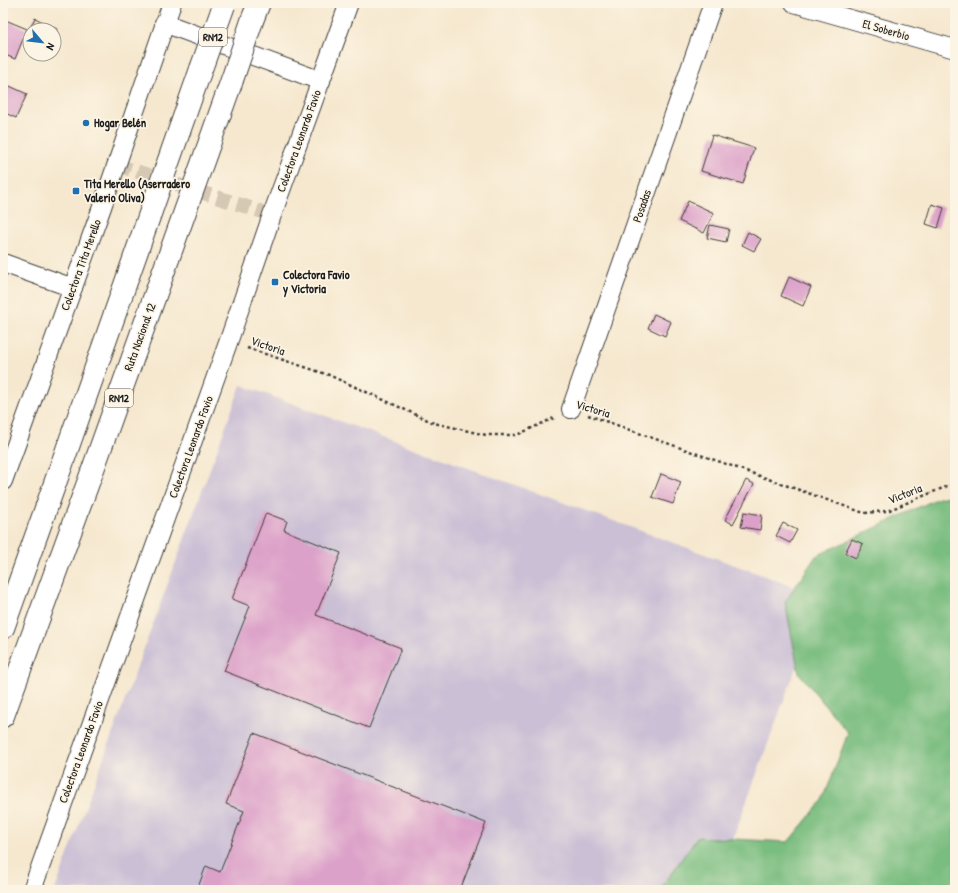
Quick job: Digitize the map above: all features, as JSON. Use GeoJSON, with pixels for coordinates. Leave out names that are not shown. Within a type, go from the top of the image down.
{"type":"FeatureCollection","features":[{"type":"Feature","properties":{"kind":"highway","name":"RN12"},"geometry":{"type":"LineString","coordinates":[[3,628],[224,4]]}},
{"type":"Feature","properties":{"kind":"highway","name":"Ruta Nacional 12"},"geometry":{"type":"LineString","coordinates":[[3,716],[92,472],[256,10]]}},
{"type":"Feature","properties":{"kind":"street","name":"Colectora Tita Merello"},"geometry":{"type":"LineString","coordinates":[[3,481],[73,288],[172,3]]}},
{"type":"Feature","properties":{"kind":"street","name":"Colectora Leonardo Favio"},"geometry":{"type":"LineString","coordinates":[[32,890],[349,3]]}},
{"type":"Feature","properties":{"kind":"street","name":"Posadas"},"geometry":{"type":"LineString","coordinates":[[571,409],[713,3]]}},
{"type":"Feature","properties":{"kind":"street","name":"El Soberbio"},"geometry":{"type":"LineString","coordinates":[[794,3],[955,50]]}},
{"type":"Feature","properties":{"kind":"street"},"geometry":{"type":"LineString","coordinates":[[164,23],[321,81]]}},
{"type":"Feature","properties":{"kind":"street"},"geometry":{"type":"LineString","coordinates":[[3,263],[73,288]]}},
{"type":"Feature","properties":{"kind":"path","name":"Victoria"},"geometry":{"type":"LineString","coordinates":[[229,340],[252,350],[329,375],[434,423],[486,435],[516,436],[571,409],[864,513],[887,510],[955,483]]}},
{"type":"Feature","properties":{"kind":"shaded area"},"geometry":{"type":"Polygon","coordinates":[[[241,385],[822,597],[714,890],[55,890],[241,385]]]}},
{"type":"Feature","properties":{"kind":"green space"},"geometry":{"type":"Polygon","coordinates":[[[955,494],[955,890],[660,890],[697,837],[788,842],[823,800],[848,733],[799,673],[785,602],[816,556],[936,499],[955,494]]]}},
{"type":"Feature","properties":{"kind":"building"},"geometry":{"type":"Polygon","coordinates":[[[35,18],[43,22],[33,22],[35,18]]]}},
{"type":"Feature","properties":{"kind":"building"},"geometry":{"type":"Polygon","coordinates":[[[3,19],[22,27],[22,42],[15,59],[3,54],[3,19]]]}},
{"type":"Feature","properties":{"kind":"building"},"geometry":{"type":"Polygon","coordinates":[[[3,83],[27,94],[16,118],[3,112],[3,83]]]}},
{"type":"Feature","properties":{"kind":"building"},"geometry":{"type":"Polygon","coordinates":[[[712,135],[754,148],[743,184],[701,171],[712,135]]]}},
{"type":"Feature","properties":{"kind":"building"},"geometry":{"type":"Polygon","coordinates":[[[688,201],[714,213],[704,233],[679,221],[688,201]]]}},
{"type":"Feature","properties":{"kind":"building"},"geometry":{"type":"Polygon","coordinates":[[[932,204],[944,208],[938,228],[926,224],[932,204]]]}},
{"type":"Feature","properties":{"kind":"building"},"geometry":{"type":"Polygon","coordinates":[[[710,225],[729,229],[726,242],[707,238],[710,225]]]}},
{"type":"Feature","properties":{"kind":"building"},"geometry":{"type":"Polygon","coordinates":[[[748,232],[761,239],[754,251],[742,245],[748,232]]]}},
{"type":"Feature","properties":{"kind":"building"},"geometry":{"type":"Polygon","coordinates":[[[789,277],[811,287],[803,306],[781,296],[789,277]]]}},
{"type":"Feature","properties":{"kind":"building"},"geometry":{"type":"Polygon","coordinates":[[[654,314],[671,322],[665,336],[648,328],[654,314]]]}},
{"type":"Feature","properties":{"kind":"building"},"geometry":{"type":"Polygon","coordinates":[[[661,474],[681,482],[673,504],[652,497],[661,474]]]}},
{"type":"Feature","properties":{"kind":"building"},"geometry":{"type":"Polygon","coordinates":[[[746,480],[754,484],[733,524],[725,520],[746,480]]]}},
{"type":"Feature","properties":{"kind":"building"},"geometry":{"type":"Polygon","coordinates":[[[744,512],[762,515],[760,530],[741,527],[744,512]]]}},
{"type":"Feature","properties":{"kind":"building"},"geometry":{"type":"Polygon","coordinates":[[[266,513],[287,521],[284,530],[341,553],[316,615],[401,648],[369,728],[224,671],[250,606],[232,599],[266,513]]]}},
{"type":"Feature","properties":{"kind":"building"},"geometry":{"type":"Polygon","coordinates":[[[783,523],[797,530],[790,543],[776,536],[783,523]]]}},
{"type":"Feature","properties":{"kind":"building"},"geometry":{"type":"Polygon","coordinates":[[[852,539],[863,544],[856,558],[845,553],[852,539]]]}},
{"type":"Feature","properties":{"kind":"building"},"geometry":{"type":"Polygon","coordinates":[[[254,733],[486,823],[460,890],[197,890],[206,866],[220,872],[244,811],[226,804],[254,733]]]}},
{"type":"Feature","properties":{"kind":"tunnel"},"geometry":{"type":"LineString","coordinates":[[117,165],[272,215]]}},
{"type":"Feature","properties":{"kind":"place","name":"Hogar Belén"},"geometry":{"type":"Point","coordinates":[86,123]}},
{"type":"Feature","properties":{"kind":"place","name":"Tita Merello (Aserradero Valerio Oliva)"},"geometry":{"type":"Point","coordinates":[76,191]}},
{"type":"Feature","properties":{"kind":"place","name":"Colectora Favio y Victoria"},"geometry":{"type":"Point","coordinates":[275,282]}}]}
